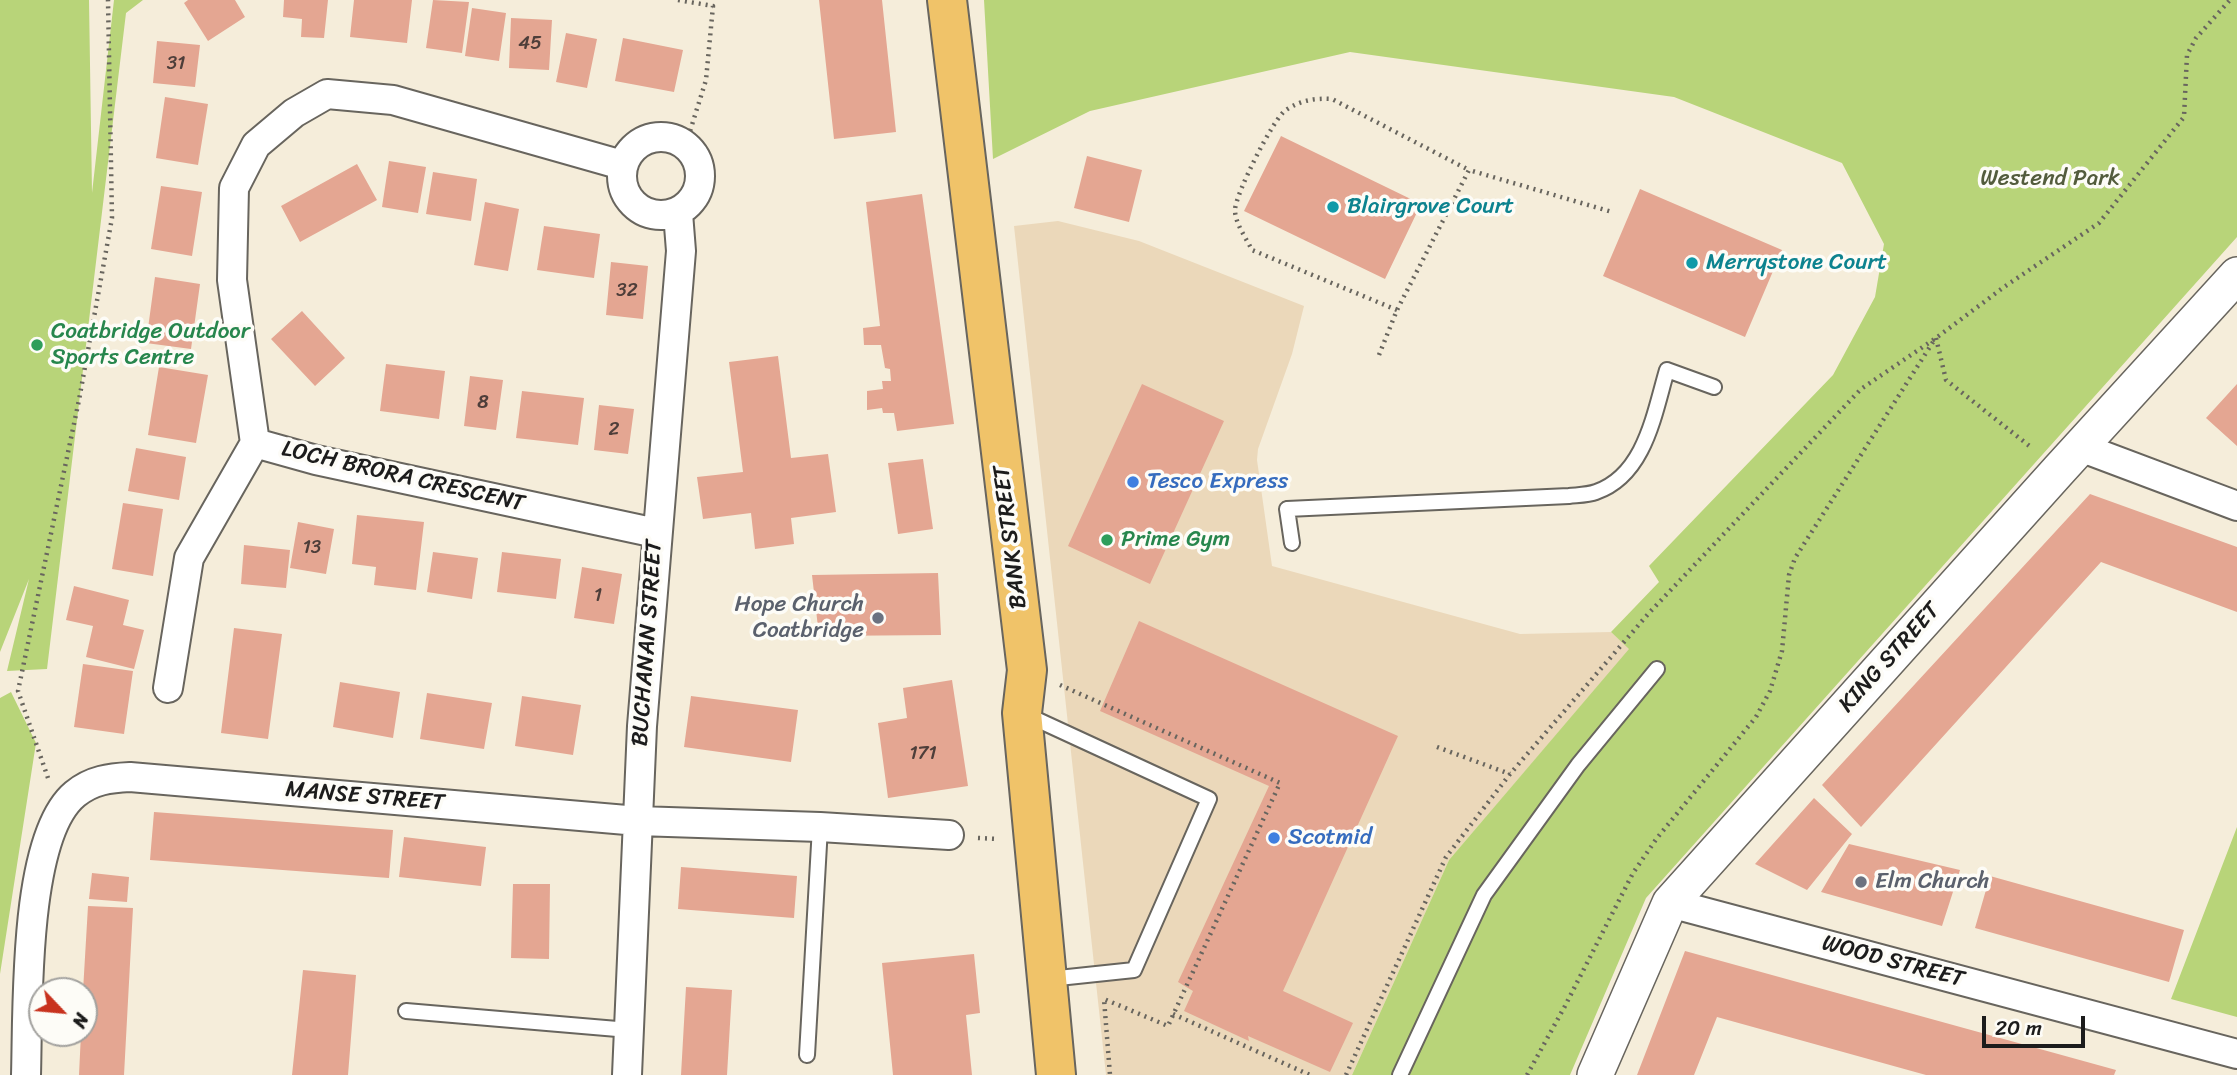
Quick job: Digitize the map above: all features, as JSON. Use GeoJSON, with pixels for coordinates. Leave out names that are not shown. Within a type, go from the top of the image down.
{"type":"FeatureCollection","features":[{"type":"Feature","properties":{"kind":"main road","name":"BANK STREET"},"geometry":{"type":"LineString","coordinates":[[947,0],[1027,670],[1022,713],[1056,1075]]}},
{"type":"Feature","properties":{"kind":"street","name":"LOCH BRORA CRESCENT"},"geometry":{"type":"LineString","coordinates":[[622,165],[393,100],[327,94],[294,114],[256,145],[234,188],[232,280],[255,443],[316,460],[656,533]]}},
{"type":"Feature","properties":{"kind":"street"},"geometry":{"type":"LineString","coordinates":[[661,135],[686,144],[698,160],[701,180],[694,199],[678,213],[655,216],[635,207],[622,188],[622,165],[637,143],[661,135]]}},
{"type":"Feature","properties":{"kind":"street","name":"BUCHANAN STREET"},"geometry":{"type":"LineString","coordinates":[[627,1075],[642,726],[681,251],[678,213]]}},
{"type":"Feature","properties":{"kind":"street","name":"KING STREET"},"geometry":{"type":"LineString","coordinates":[[1595,1075],[1670,903],[2237,275]]}},
{"type":"Feature","properties":{"kind":"street"},"geometry":{"type":"LineString","coordinates":[[168,688],[189,558],[255,443]]}},
{"type":"Feature","properties":{"kind":"street"},"geometry":{"type":"LineString","coordinates":[[2070,458],[2237,506]]}},
{"type":"Feature","properties":{"kind":"street","name":"MANSE STREET"},"geometry":{"type":"LineString","coordinates":[[26,1075],[31,942],[37,891],[47,842],[60,812],[74,794],[105,779],[131,777],[638,821],[820,827],[949,835]]}},
{"type":"Feature","properties":{"kind":"street","name":"WOOD STREET"},"geometry":{"type":"LineString","coordinates":[[1670,903],[2237,1054]]}},
{"type":"Feature","properties":{"kind":"lane"},"geometry":{"type":"LineString","coordinates":[[1292,543],[1287,509],[1594,493],[1612,484],[1632,465],[1645,442],[1667,370],[1714,387]]}},
{"type":"Feature","properties":{"kind":"lane"},"geometry":{"type":"LineString","coordinates":[[1400,1075],[1484,895],[1578,765],[1657,669]]}},
{"type":"Feature","properties":{"kind":"lane"},"geometry":{"type":"LineString","coordinates":[[1022,713],[1209,799],[1134,971],[1045,979]]}},
{"type":"Feature","properties":{"kind":"lane"},"geometry":{"type":"LineString","coordinates":[[807,1055],[820,827]]}},
{"type":"Feature","properties":{"kind":"lane"},"geometry":{"type":"LineString","coordinates":[[406,1011],[629,1030]]}},
{"type":"Feature","properties":{"kind":"path"},"geometry":{"type":"LineString","coordinates":[[60,812],[18,691],[79,400],[112,218],[108,0]]}},
{"type":"Feature","properties":{"kind":"path"},"geometry":{"type":"LineString","coordinates":[[678,0],[713,6],[706,80],[686,144]]}},
{"type":"Feature","properties":{"kind":"path"},"geometry":{"type":"LineString","coordinates":[[1346,1075],[1446,857],[1510,774],[1649,613],[1861,389],[2099,223],[2184,117],[2187,55],[2196,38],[2230,0]]}},
{"type":"Feature","properties":{"kind":"path"},"geometry":{"type":"LineString","coordinates":[[1397,310],[1252,250],[1235,210],[1239,192],[1283,111],[1304,101],[1332,99],[1469,170],[1612,212]]}},
{"type":"Feature","properties":{"kind":"path"},"geometry":{"type":"LineString","coordinates":[[1379,355],[1397,310],[1469,170]]}},
{"type":"Feature","properties":{"kind":"path"},"geometry":{"type":"LineString","coordinates":[[1936,338],[1946,380],[2070,458]]}},
{"type":"Feature","properties":{"kind":"path"},"geometry":{"type":"LineString","coordinates":[[1527,1075],[1633,873],[1657,838],[1756,717],[1778,671],[1789,575],[1795,558],[1936,338]]}},
{"type":"Feature","properties":{"kind":"path"},"geometry":{"type":"LineString","coordinates":[[1437,747],[1510,774]]}},
{"type":"Feature","properties":{"kind":"path"},"geometry":{"type":"LineString","coordinates":[[949,835],[1035,842]]}},
{"type":"Feature","properties":{"kind":"path"},"geometry":{"type":"LineString","coordinates":[[1173,1014],[1310,1075]]}},
{"type":"Feature","properties":{"kind":"shaded area"},"geometry":{"type":"Polygon","coordinates":[[[1058,221],[1139,241],[1304,306],[1292,354],[1258,449],[1257,460],[1272,566],[1520,634],[1611,632],[1630,649],[1449,860],[1352,1075],[1106,1075],[1014,226],[1058,221]]]}},
{"type":"Feature","properties":{"kind":"green space","name":"Coatbridge Outdoor Sports Centre"},"geometry":{"type":"Polygon","coordinates":[[[0,0],[89,0],[92,193],[114,0],[143,0],[126,13],[47,669],[7,671],[29,579],[0,652],[0,0]]]}},
{"type":"Feature","properties":{"kind":"green space","name":"Westend Park"},"geometry":{"type":"Polygon","coordinates":[[[984,0],[2237,0],[2237,237],[1646,898],[1570,1075],[1352,1075],[1449,860],[1629,649],[1611,632],[1659,582],[1649,566],[1833,375],[1875,297],[1884,244],[1842,163],[1674,97],[1350,52],[1090,111],[993,159],[984,0]]]}},
{"type":"Feature","properties":{"kind":"green space"},"geometry":{"type":"Polygon","coordinates":[[[11,692],[36,743],[0,974],[0,698],[11,692]]]}},
{"type":"Feature","properties":{"kind":"green space"},"geometry":{"type":"Polygon","coordinates":[[[2237,827],[2237,1017],[2171,999],[2237,827]]]}},
{"type":"Feature","properties":{"kind":"building"},"geometry":{"type":"Polygon","coordinates":[[[188,0],[235,0],[245,17],[208,41],[184,3],[188,0]]]}},
{"type":"Feature","properties":{"kind":"building"},"geometry":{"type":"Polygon","coordinates":[[[284,0],[328,0],[324,38],[301,37],[302,19],[283,17],[284,0]]]}},
{"type":"Feature","properties":{"kind":"building"},"geometry":{"type":"Polygon","coordinates":[[[354,0],[412,0],[407,43],[350,37],[354,0]]]}},
{"type":"Feature","properties":{"kind":"building"},"geometry":{"type":"Polygon","coordinates":[[[433,0],[469,2],[462,53],[426,48],[433,0]]]}},
{"type":"Feature","properties":{"kind":"building"},"geometry":{"type":"Polygon","coordinates":[[[819,0],[882,0],[896,132],[834,139],[819,0]]]}},
{"type":"Feature","properties":{"kind":"building"},"geometry":{"type":"Polygon","coordinates":[[[472,8],[506,13],[499,61],[465,56],[472,8]]]}},
{"type":"Feature","properties":{"kind":"building"},"geometry":{"type":"Polygon","coordinates":[[[511,18],[552,20],[549,70],[509,68],[511,18]]]}},
{"type":"Feature","properties":{"kind":"building"},"geometry":{"type":"Polygon","coordinates":[[[566,33],[597,39],[587,88],[556,82],[566,33]]]}},
{"type":"Feature","properties":{"kind":"building"},"geometry":{"type":"Polygon","coordinates":[[[623,38],[683,50],[674,92],[615,81],[623,38]]]}},
{"type":"Feature","properties":{"kind":"building"},"geometry":{"type":"Polygon","coordinates":[[[157,41],[200,45],[195,87],[153,83],[157,41]]]}},
{"type":"Feature","properties":{"kind":"building"},"geometry":{"type":"Polygon","coordinates":[[[165,97],[208,104],[198,165],[156,158],[165,97]]]}},
{"type":"Feature","properties":{"kind":"building","name":"Blairgrove Court"},"geometry":{"type":"Polygon","coordinates":[[[1281,136],[1421,204],[1385,279],[1244,211],[1281,136]]]}},
{"type":"Feature","properties":{"kind":"building"},"geometry":{"type":"Polygon","coordinates":[[[1087,156],[1142,170],[1129,222],[1074,208],[1087,156]]]}},
{"type":"Feature","properties":{"kind":"building"},"geometry":{"type":"Polygon","coordinates":[[[389,161],[426,167],[418,213],[382,207],[389,161]]]}},
{"type":"Feature","properties":{"kind":"building"},"geometry":{"type":"Polygon","coordinates":[[[357,164],[377,200],[300,242],[281,206],[357,164]]]}},
{"type":"Feature","properties":{"kind":"building"},"geometry":{"type":"Polygon","coordinates":[[[433,172],[477,179],[471,221],[426,214],[433,172]]]}},
{"type":"Feature","properties":{"kind":"building"},"geometry":{"type":"Polygon","coordinates":[[[161,186],[202,192],[192,256],[151,249],[161,186]]]}},
{"type":"Feature","properties":{"kind":"building","name":"Merrystone Court"},"geometry":{"type":"Polygon","coordinates":[[[1640,189],[1782,250],[1745,337],[1603,276],[1640,189]]]}},
{"type":"Feature","properties":{"kind":"building"},"geometry":{"type":"Polygon","coordinates":[[[922,194],[954,424],[897,431],[894,413],[883,413],[882,408],[867,410],[867,391],[883,389],[882,381],[891,381],[890,369],[885,368],[881,345],[864,345],[863,328],[880,326],[866,202],[922,194]]]}},
{"type":"Feature","properties":{"kind":"building"},"geometry":{"type":"Polygon","coordinates":[[[485,202],[519,209],[508,271],[474,265],[485,202]]]}},
{"type":"Feature","properties":{"kind":"building"},"geometry":{"type":"Polygon","coordinates":[[[544,226],[600,234],[594,278],[537,270],[544,226]]]}},
{"type":"Feature","properties":{"kind":"building"},"geometry":{"type":"Polygon","coordinates":[[[611,262],[648,266],[643,319],[606,315],[611,262]]]}},
{"type":"Feature","properties":{"kind":"building"},"geometry":{"type":"Polygon","coordinates":[[[155,277],[200,284],[191,349],[146,343],[155,277]]]}},
{"type":"Feature","properties":{"kind":"building"},"geometry":{"type":"Polygon","coordinates":[[[302,311],[345,358],[315,386],[271,339],[302,311]]]}},
{"type":"Feature","properties":{"kind":"building"},"geometry":{"type":"Polygon","coordinates":[[[778,356],[791,458],[828,454],[836,512],[791,518],[794,544],[755,549],[751,513],[703,519],[697,477],[743,472],[729,362],[778,356]]]}},
{"type":"Feature","properties":{"kind":"building"},"geometry":{"type":"Polygon","coordinates":[[[386,364],[445,371],[439,419],[380,411],[386,364]]]}},
{"type":"Feature","properties":{"kind":"building"},"geometry":{"type":"Polygon","coordinates":[[[159,367],[208,375],[196,443],[148,435],[159,367]]]}},
{"type":"Feature","properties":{"kind":"building"},"geometry":{"type":"Polygon","coordinates":[[[470,376],[503,380],[496,430],[464,426],[470,376]]]}},
{"type":"Feature","properties":{"kind":"building"},"geometry":{"type":"Polygon","coordinates":[[[1142,384],[1224,421],[1150,584],[1068,546],[1142,384]]]}},
{"type":"Feature","properties":{"kind":"building"},"geometry":{"type":"Polygon","coordinates":[[[2237,384],[2237,446],[2206,418],[2237,384]]]}},
{"type":"Feature","properties":{"kind":"building"},"geometry":{"type":"Polygon","coordinates":[[[522,391],[584,398],[578,445],[516,438],[522,391]]]}},
{"type":"Feature","properties":{"kind":"building"},"geometry":{"type":"Polygon","coordinates":[[[599,405],[634,409],[628,454],[594,450],[599,405]]]}},
{"type":"Feature","properties":{"kind":"building"},"geometry":{"type":"Polygon","coordinates":[[[136,448],[186,457],[179,500],[128,491],[136,448]]]}},
{"type":"Feature","properties":{"kind":"building"},"geometry":{"type":"Polygon","coordinates":[[[923,459],[933,529],[898,534],[888,463],[923,459]]]}},
{"type":"Feature","properties":{"kind":"building"},"geometry":{"type":"Polygon","coordinates":[[[2090,494],[2237,547],[2237,612],[2101,562],[1861,827],[1822,785],[2090,494]]]}},
{"type":"Feature","properties":{"kind":"building"},"geometry":{"type":"Polygon","coordinates":[[[123,503],[163,509],[153,576],[112,569],[123,503]]]}},
{"type":"Feature","properties":{"kind":"building"},"geometry":{"type":"Polygon","coordinates":[[[357,515],[424,522],[416,590],[374,585],[376,567],[352,564],[357,515]]]}},
{"type":"Feature","properties":{"kind":"building"},"geometry":{"type":"Polygon","coordinates":[[[298,522],[334,529],[326,574],[290,568],[298,522]]]}},
{"type":"Feature","properties":{"kind":"building"},"geometry":{"type":"Polygon","coordinates":[[[244,545],[290,550],[286,588],[241,584],[244,545]]]}},
{"type":"Feature","properties":{"kind":"building"},"geometry":{"type":"Polygon","coordinates":[[[433,552],[478,558],[472,599],[427,592],[433,552]]]}},
{"type":"Feature","properties":{"kind":"building"},"geometry":{"type":"Polygon","coordinates":[[[502,552],[561,559],[556,599],[497,592],[502,552]]]}},
{"type":"Feature","properties":{"kind":"building"},"geometry":{"type":"Polygon","coordinates":[[[582,567],[622,574],[614,624],[574,618],[582,567]]]}},
{"type":"Feature","properties":{"kind":"building","name":"Hope Church Coatbridge"},"geometry":{"type":"Polygon","coordinates":[[[938,573],[941,635],[819,636],[812,575],[938,573]]]}},
{"type":"Feature","properties":{"kind":"building"},"geometry":{"type":"Polygon","coordinates":[[[74,586],[129,600],[123,625],[144,630],[134,669],[86,657],[93,626],[66,620],[74,586]]]}},
{"type":"Feature","properties":{"kind":"building"},"geometry":{"type":"Polygon","coordinates":[[[1139,621],[1398,736],[1283,991],[1353,1023],[1330,1072],[1248,1036],[1249,1041],[1184,1011],[1193,991],[1178,982],[1269,786],[1100,711],[1139,621]]]}},
{"type":"Feature","properties":{"kind":"building"},"geometry":{"type":"Polygon","coordinates":[[[234,628],[282,634],[268,739],[221,733],[234,628]]]}},
{"type":"Feature","properties":{"kind":"building"},"geometry":{"type":"Polygon","coordinates":[[[83,664],[133,671],[124,734],[74,727],[83,664]]]}},
{"type":"Feature","properties":{"kind":"building"},"geometry":{"type":"Polygon","coordinates":[[[952,680],[968,786],[888,798],[878,723],[907,718],[903,688],[952,680]]]}},
{"type":"Feature","properties":{"kind":"building"},"geometry":{"type":"Polygon","coordinates":[[[340,682],[400,692],[393,738],[333,727],[340,682]]]}},
{"type":"Feature","properties":{"kind":"building"},"geometry":{"type":"Polygon","coordinates":[[[427,693],[492,703],[484,749],[420,739],[427,693]]]}},
{"type":"Feature","properties":{"kind":"building"},"geometry":{"type":"Polygon","coordinates":[[[522,696],[581,705],[573,755],[515,746],[522,696]]]}},
{"type":"Feature","properties":{"kind":"building"},"geometry":{"type":"Polygon","coordinates":[[[691,696],[798,710],[791,762],[684,747],[691,696]]]}},
{"type":"Feature","properties":{"kind":"building"},"geometry":{"type":"Polygon","coordinates":[[[1814,798],[1852,834],[1807,890],[1755,864],[1814,798]]]}},
{"type":"Feature","properties":{"kind":"building"},"geometry":{"type":"Polygon","coordinates":[[[154,812],[393,830],[389,878],[150,860],[154,812]]]}},
{"type":"Feature","properties":{"kind":"building"},"geometry":{"type":"Polygon","coordinates":[[[404,837],[486,847],[481,886],[399,877],[404,837]]]}},
{"type":"Feature","properties":{"kind":"building"},"geometry":{"type":"Polygon","coordinates":[[[1849,844],[1960,870],[1942,926],[1821,892],[1849,844]]]}},
{"type":"Feature","properties":{"kind":"building"},"geometry":{"type":"Polygon","coordinates":[[[681,867],[797,876],[794,918],[678,909],[681,867]]]}},
{"type":"Feature","properties":{"kind":"building"},"geometry":{"type":"Polygon","coordinates":[[[92,873],[129,877],[127,902],[89,899],[92,873]]]}},
{"type":"Feature","properties":{"kind":"building"},"geometry":{"type":"Polygon","coordinates":[[[1990,876],[2184,930],[2169,982],[1975,928],[1990,876]]]}},
{"type":"Feature","properties":{"kind":"building"},"geometry":{"type":"Polygon","coordinates":[[[513,884],[550,884],[549,959],[511,958],[513,884]]]}},
{"type":"Feature","properties":{"kind":"building"},"geometry":{"type":"Polygon","coordinates":[[[88,906],[133,908],[124,1075],[79,1075],[80,1047],[98,1047],[98,977],[84,977],[88,906]]]}},
{"type":"Feature","properties":{"kind":"building"},"geometry":{"type":"Polygon","coordinates":[[[1685,951],[2116,1070],[2114,1075],[1926,1075],[1717,1017],[1694,1075],[1637,1075],[1685,951]]]}},
{"type":"Feature","properties":{"kind":"building"},"geometry":{"type":"Polygon","coordinates":[[[974,954],[980,1013],[966,1015],[972,1075],[893,1075],[882,963],[974,954]]]}},
{"type":"Feature","properties":{"kind":"building"},"geometry":{"type":"Polygon","coordinates":[[[303,970],[356,975],[348,1075],[292,1075],[303,970]]]}},
{"type":"Feature","properties":{"kind":"building"},"geometry":{"type":"Polygon","coordinates":[[[686,987],[732,990],[727,1075],[681,1075],[686,987]]]}},
{"type":"Feature","properties":{"kind":"place","name":"Blairgrove Court"},"geometry":{"type":"Point","coordinates":[1333,207]}},
{"type":"Feature","properties":{"kind":"place","name":"Merrystone Court"},"geometry":{"type":"Point","coordinates":[1692,263]}},
{"type":"Feature","properties":{"kind":"place","name":"Coatbridge Outdoor Sports Centre"},"geometry":{"type":"Point","coordinates":[37,345]}},
{"type":"Feature","properties":{"kind":"place","name":"Tesco Express"},"geometry":{"type":"Point","coordinates":[1133,482]}},
{"type":"Feature","properties":{"kind":"place","name":"Prime Gym"},"geometry":{"type":"Point","coordinates":[1107,540]}},
{"type":"Feature","properties":{"kind":"place","name":"Hope Church Coatbridge"},"geometry":{"type":"Point","coordinates":[878,618]}},
{"type":"Feature","properties":{"kind":"place","name":"Scotmid"},"geometry":{"type":"Point","coordinates":[1274,838]}},
{"type":"Feature","properties":{"kind":"place","name":"Elm Church"},"geometry":{"type":"Point","coordinates":[1861,882]}}]}
